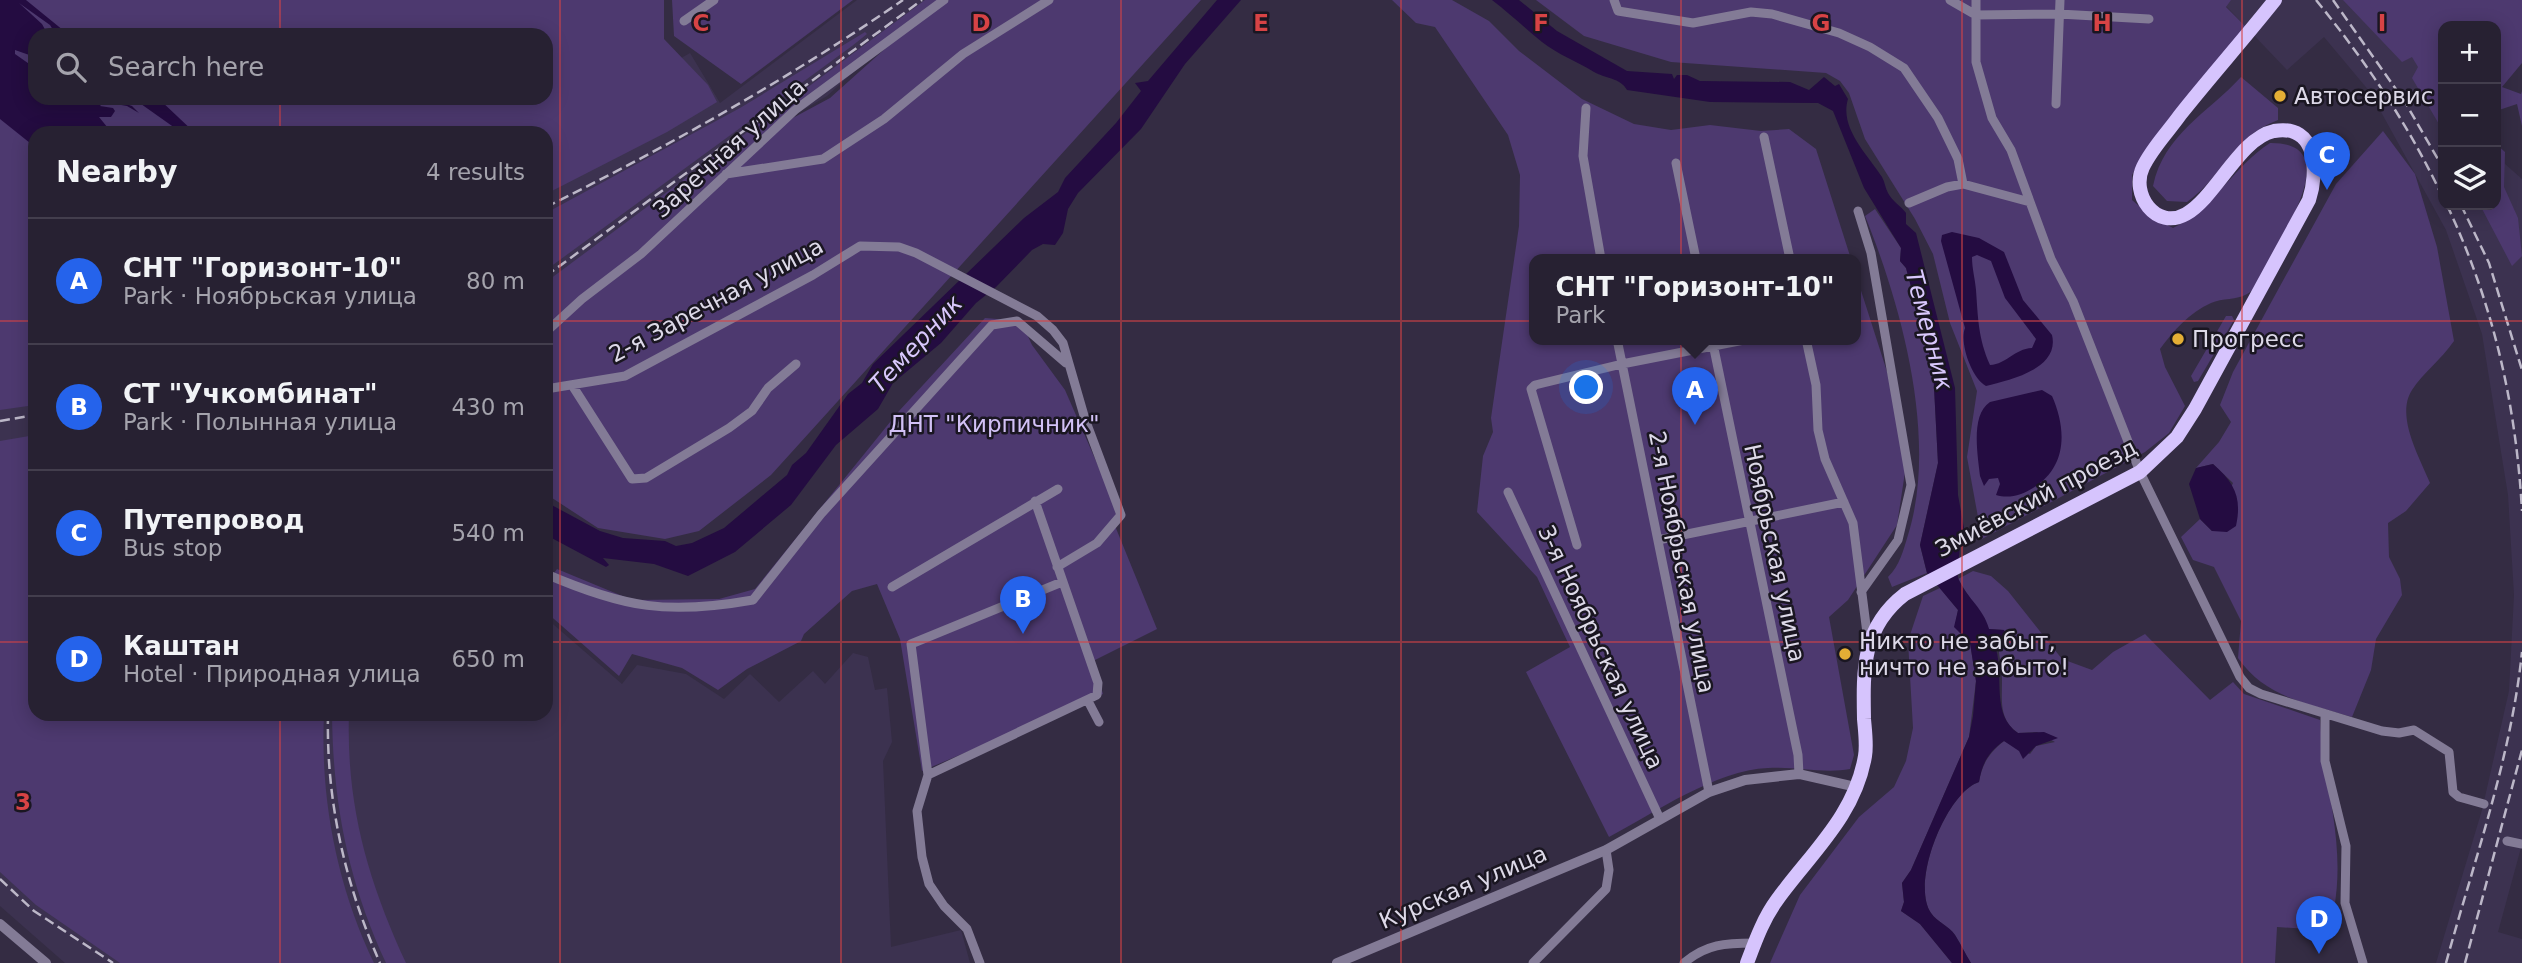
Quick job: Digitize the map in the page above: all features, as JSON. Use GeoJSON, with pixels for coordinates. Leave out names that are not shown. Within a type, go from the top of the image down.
{"type":"FeatureCollection","features":[{"type":"Feature","properties":{"kind":"main road","name":"Змиёвский проезд"},"geometry":{"type":"LineString","coordinates":[[1747,963],[1754,943],[1776,901],[1830,835],[1856,788],[1865,755],[1864,672],[1873,629],[1905,594],[2140,472],[2164,451],[2186,424],[2309,200],[2316,179],[2316,164],[2309,147],[2298,136],[2281,131],[2264,135],[2256,141],[2185,215],[2167,218],[2158,215],[2145,204],[2138,188],[2143,167],[2164,137],[2274,1]]}},
{"type":"Feature","properties":{"kind":"street"},"geometry":{"type":"LineString","coordinates":[[684,21],[714,0]]}},
{"type":"Feature","properties":{"kind":"street","name":"Заречная улица"},"geometry":{"type":"LineString","coordinates":[[553,326],[582,299],[641,254],[795,110],[944,0]]}},
{"type":"Feature","properties":{"kind":"street"},"geometry":{"type":"LineString","coordinates":[[726,174],[822,159],[884,119],[963,54],[1049,0]]}},
{"type":"Feature","properties":{"kind":"street"},"geometry":{"type":"LineString","coordinates":[[1614,0],[1618,11],[1693,23],[1751,12],[1772,14],[1839,33],[1870,47],[1904,68],[1958,159],[1963,184]]}},
{"type":"Feature","properties":{"kind":"street"},"geometry":{"type":"LineString","coordinates":[[1950,0],[1976,15],[2059,13],[2149,19]]}},
{"type":"Feature","properties":{"kind":"street"},"geometry":{"type":"LineString","coordinates":[[1976,0],[1973,27],[1976,62],[1992,118],[2011,150],[2140,472],[2241,677],[2249,688],[2382,731],[2399,733],[2414,730],[2449,752],[2453,792],[2459,797],[2484,804]]}},
{"type":"Feature","properties":{"kind":"street"},"geometry":{"type":"LineString","coordinates":[[2056,104],[2060,0]]}},
{"type":"Feature","properties":{"kind":"street"},"geometry":{"type":"LineString","coordinates":[[1586,108],[1583,156],[1600,254]]}},
{"type":"Feature","properties":{"kind":"street"},"geometry":{"type":"LineString","coordinates":[[1765,137],[1789,254]]}},
{"type":"Feature","properties":{"kind":"street"},"geometry":{"type":"LineString","coordinates":[[1676,163],[1695,254]]}},
{"type":"Feature","properties":{"kind":"street"},"geometry":{"type":"LineString","coordinates":[[1909,203],[1947,187],[1963,184],[2030,202]]}},
{"type":"Feature","properties":{"kind":"street"},"geometry":{"type":"LineString","coordinates":[[1858,211],[1871,253],[1911,485],[1898,540],[1861,592]]}},
{"type":"Feature","properties":{"kind":"street","name":"2-я Заречная улица"},"geometry":{"type":"LineString","coordinates":[[553,388],[625,376],[813,275],[860,246],[899,247],[1037,316],[1063,343],[1066,363]]}},
{"type":"Feature","properties":{"kind":"street"},"geometry":{"type":"LineString","coordinates":[[553,577],[622,603],[666,609],[710,608],[753,600],[821,514],[992,325],[1017,321],[1066,363],[1121,515],[1097,543],[1057,567]]}},
{"type":"Feature","properties":{"kind":"street","name":"2-я Ноябрьская улица"},"geometry":{"type":"LineString","coordinates":[[1618,345],[1709,792]]}},
{"type":"Feature","properties":{"kind":"street"},"geometry":{"type":"LineString","coordinates":[[1577,545],[1552,453],[1531,398],[1531,390],[1535,385],[1703,345]]}},
{"type":"Feature","properties":{"kind":"street","name":"Ноябрьская улица"},"geometry":{"type":"LineString","coordinates":[[1712,345],[1798,755],[1799,774]]}},
{"type":"Feature","properties":{"kind":"street"},"geometry":{"type":"LineString","coordinates":[[1807,345],[1815,385],[1818,430],[1825,459],[1853,523],[1869,647]]}},
{"type":"Feature","properties":{"kind":"street"},"geometry":{"type":"LineString","coordinates":[[572,385],[632,479],[646,478],[752,411],[768,388],[796,364]]}},
{"type":"Feature","properties":{"kind":"street"},"geometry":{"type":"LineString","coordinates":[[892,587],[1058,489]]}},
{"type":"Feature","properties":{"kind":"street","name":"3-я Ноябрьская улица"},"geometry":{"type":"LineString","coordinates":[[1508,492],[1660,819]]}},
{"type":"Feature","properties":{"kind":"street"},"geometry":{"type":"LineString","coordinates":[[928,775],[1097,695],[1098,683],[1035,501]]}},
{"type":"Feature","properties":{"kind":"street"},"geometry":{"type":"LineString","coordinates":[[1658,540],[1844,502]]}},
{"type":"Feature","properties":{"kind":"street"},"geometry":{"type":"LineString","coordinates":[[980,963],[967,929],[944,906],[929,884],[922,857],[917,811],[928,775],[911,644],[1062,582]]}},
{"type":"Feature","properties":{"kind":"street"},"geometry":{"type":"LineString","coordinates":[[1088,701],[1100,722]]}},
{"type":"Feature","properties":{"kind":"street"},"geometry":{"type":"LineString","coordinates":[[2325,713],[2325,761],[2346,846],[2345,903],[2363,963]]}},
{"type":"Feature","properties":{"kind":"street"},"geometry":{"type":"LineString","coordinates":[[1799,774],[1856,788]]}},
{"type":"Feature","properties":{"kind":"street","name":"Курская улица"},"geometry":{"type":"LineString","coordinates":[[1337,963],[1606,850],[1709,792],[1745,780],[1799,774]]}},
{"type":"Feature","properties":{"kind":"street"},"geometry":{"type":"LineString","coordinates":[[2507,841],[2522,844]]}},
{"type":"Feature","properties":{"kind":"street"},"geometry":{"type":"LineString","coordinates":[[1533,963],[1606,889],[1609,870],[1606,850]]}},
{"type":"Feature","properties":{"kind":"street"},"geometry":{"type":"LineString","coordinates":[[0,924],[46,963]]}},
{"type":"Feature","properties":{"kind":"street"},"geometry":{"type":"LineString","coordinates":[[1684,963],[1705,948],[1725,943],[1754,943]]}},
{"type":"Feature","properties":{"kind":"shaded area"},"geometry":{"type":"Polygon","coordinates":[[[857,0],[942,0],[903,27],[827,96],[745,144],[553,318],[553,131],[690,53],[720,103],[857,0]]]}},
{"type":"Feature","properties":{"kind":"shaded area"},"geometry":{"type":"Polygon","coordinates":[[[2230,0],[2360,0],[2438,84],[2438,210],[2501,210],[2501,160],[2522,179],[2522,844],[2498,932],[2522,939],[2522,963],[2436,963],[2482,810],[2509,691],[2514,595],[2508,495],[2482,334],[2446,230],[2370,92],[2324,37],[2287,70],[2226,6],[2230,0]]]}},
{"type":"Feature","properties":{"kind":"shaded area"},"geometry":{"type":"Polygon","coordinates":[[[28,364],[28,458],[0,460],[0,370],[28,364]]]}},
{"type":"Feature","properties":{"kind":"shaded area"},"geometry":{"type":"Polygon","coordinates":[[[553,624],[622,684],[637,665],[686,674],[724,699],[750,674],[779,702],[813,671],[825,684],[853,653],[868,657],[875,690],[887,688],[892,742],[883,761],[891,947],[961,930],[970,963],[360,963],[275,721],[553,721],[553,624]]]}},
{"type":"Feature","properties":{"kind":"shaded area"},"geometry":{"type":"Polygon","coordinates":[[[0,836],[162,963],[65,963],[0,906],[0,836]]]}},
{"type":"Feature","properties":{"kind":"green space"},"geometry":{"type":"Polygon","coordinates":[[[0,0],[664,0],[664,39],[708,85],[717,102],[667,132],[553,190],[553,126],[28,126],[28,406],[0,410],[0,0]]]}},
{"type":"Feature","properties":{"kind":"green space"},"geometry":{"type":"Polygon","coordinates":[[[672,0],[853,0],[741,84],[674,36],[672,0]]]}},
{"type":"Feature","properties":{"kind":"green space"},"geometry":{"type":"Polygon","coordinates":[[[925,0],[942,0],[776,127],[830,98],[906,30],[949,0],[1201,0],[771,475],[699,531],[665,539],[598,528],[553,499],[553,277],[925,0]]]}},
{"type":"Feature","properties":{"kind":"green space"},"geometry":{"type":"Polygon","coordinates":[[[1392,0],[1452,0],[1489,21],[1519,51],[1582,99],[1634,124],[1671,130],[1710,125],[1761,131],[1789,129],[1816,149],[1849,254],[1529,254],[1529,345],[1861,345],[1861,291],[1890,381],[1905,472],[1897,525],[1848,600],[1829,617],[1854,755],[1850,769],[1830,771],[1768,768],[1728,776],[1686,794],[1609,837],[1526,672],[1570,647],[1537,577],[1477,512],[1483,456],[1493,432],[1491,418],[1519,226],[1520,175],[1508,135],[1435,27],[1416,23],[1392,0]]]}},
{"type":"Feature","properties":{"kind":"green space"},"geometry":{"type":"Polygon","coordinates":[[[1536,0],[2231,0],[2226,7],[2246,27],[2144,152],[2132,175],[2132,200],[2152,217],[2173,228],[2200,210],[2245,163],[2270,143],[2291,146],[2302,154],[2307,167],[2306,182],[2293,216],[2257,285],[2243,296],[2215,301],[2203,307],[2176,329],[2160,349],[2165,367],[2185,406],[2169,433],[2145,452],[1982,539],[1967,457],[1977,391],[1950,323],[1933,254],[1915,219],[1865,139],[1849,93],[1840,81],[1826,73],[1671,62],[1584,36],[1536,0]]]}},
{"type":"Feature","properties":{"kind":"green space"},"geometry":{"type":"Polygon","coordinates":[[[2343,0],[2522,0],[2522,63],[2502,87],[2521,94],[2522,91],[2522,126],[2517,104],[2501,109],[2501,21],[2438,21],[2438,122],[2412,78],[2418,67],[2412,57],[2402,62],[2343,0]]]}},
{"type":"Feature","properties":{"kind":"green space"},"geometry":{"type":"Polygon","coordinates":[[[865,32],[867,34],[553,265],[553,209],[740,108],[865,32]]]}},
{"type":"Feature","properties":{"kind":"green space"},"geometry":{"type":"Polygon","coordinates":[[[2241,77],[2278,108],[2278,120],[2248,137],[2200,192],[2187,202],[2167,201],[2153,186],[2167,152],[2177,138],[2241,77]]]}},
{"type":"Feature","properties":{"kind":"green space"},"geometry":{"type":"Polygon","coordinates":[[[2383,131],[2415,174],[2437,247],[2454,341],[2416,384],[2407,400],[2406,412],[2411,437],[2430,483],[2406,511],[2388,523],[2389,557],[2400,579],[2402,595],[2376,639],[2371,670],[2352,717],[2275,691],[2249,671],[2238,658],[2241,621],[2214,567],[2193,560],[2181,537],[2200,519],[2212,531],[2233,483],[2213,464],[2196,468],[2219,442],[2231,422],[2220,405],[2233,372],[2336,184],[2383,131]]]}},
{"type":"Feature","properties":{"kind":"green space"},"geometry":{"type":"Polygon","coordinates":[[[2501,148],[2505,152],[2504,187],[2518,218],[2522,256],[2512,266],[2483,210],[2501,210],[2501,148]]]}},
{"type":"Feature","properties":{"kind":"green space"},"geometry":{"type":"Polygon","coordinates":[[[1875,209],[1901,248],[1900,261],[1906,268],[1933,368],[1938,463],[1920,545],[1927,573],[1892,587],[1888,577],[1903,552],[1908,535],[1916,497],[1919,457],[1912,374],[1903,332],[1892,291],[1865,216],[1875,209]]]}},
{"type":"Feature","properties":{"kind":"green space"},"geometry":{"type":"Polygon","coordinates":[[[2226,316],[2232,316],[2234,320],[2198,381],[2194,382],[2191,376],[2226,316]]]}},
{"type":"Feature","properties":{"kind":"green space","name":"ДНТ \"Кирпичник\""},"geometry":{"type":"Polygon","coordinates":[[[985,318],[1021,321],[1032,345],[1065,390],[1120,516],[1113,521],[1157,629],[1093,661],[1103,694],[922,771],[900,639],[877,584],[852,591],[804,634],[801,641],[747,669],[718,690],[682,668],[632,654],[619,676],[553,618],[553,574],[557,569],[632,600],[719,599],[755,589],[899,411],[985,318]]]}},
{"type":"Feature","properties":{"kind":"green space"},"geometry":{"type":"Polygon","coordinates":[[[28,436],[28,721],[324,721],[325,778],[334,842],[350,904],[374,963],[120,963],[36,905],[0,872],[0,441],[28,436]]]}},
{"type":"Feature","properties":{"kind":"green space"},"geometry":{"type":"Polygon","coordinates":[[[1973,571],[1991,576],[2008,591],[2062,659],[2092,670],[2113,652],[2145,634],[2210,700],[2233,682],[2244,694],[2320,720],[2336,837],[2337,884],[2334,909],[2308,929],[2277,927],[2275,963],[1971,963],[1957,938],[1931,913],[1926,899],[1925,881],[1929,861],[1935,840],[1955,802],[1967,789],[1979,782],[1987,759],[2004,741],[2030,754],[2036,746],[2055,742],[2037,732],[2018,733],[2006,719],[2002,703],[1999,648],[2004,630],[1989,629],[1958,579],[1973,571]]]}},
{"type":"Feature","properties":{"kind":"green space"},"geometry":{"type":"Polygon","coordinates":[[[1940,588],[1958,610],[1955,627],[1970,643],[1976,681],[1969,737],[1911,870],[1902,883],[1904,902],[1901,911],[1920,924],[1952,963],[1770,963],[1800,895],[1859,817],[1894,787],[1906,761],[1913,728],[1908,641],[1923,596],[1940,588]]]}},
{"type":"Feature","properties":{"kind":"green space"},"geometry":{"type":"Polygon","coordinates":[[[332,721],[349,721],[351,780],[362,842],[370,872],[406,963],[386,963],[362,902],[345,842],[332,721]]]}},
{"type":"Feature","properties":{"kind":"water"},"geometry":{"type":"Polygon","coordinates":[[[0,0],[26,0],[60,28],[52,28],[19,3],[44,28],[28,28],[28,55],[15,50],[15,54],[28,63],[28,105],[101,105],[115,111],[111,117],[99,117],[106,126],[28,126],[28,141],[0,119],[0,0]]]}},
{"type":"Feature","properties":{"kind":"water","name":"Темерник"},"geometry":{"type":"Polygon","coordinates":[[[1217,0],[1241,0],[1185,64],[1141,129],[1078,193],[1068,209],[1063,233],[1055,245],[1043,244],[1032,250],[996,287],[976,303],[941,343],[893,383],[878,409],[836,445],[791,505],[735,552],[688,576],[654,564],[603,558],[609,565],[606,567],[553,539],[553,506],[600,531],[623,538],[665,541],[676,546],[692,543],[724,528],[787,475],[848,394],[862,383],[873,364],[1024,218],[1058,192],[1065,178],[1116,123],[1141,91],[1135,83],[1148,81],[1217,0]]]}},
{"type":"Feature","properties":{"kind":"water"},"geometry":{"type":"Polygon","coordinates":[[[1492,0],[1519,0],[1557,31],[1627,71],[1672,74],[1674,79],[1677,75],[1687,75],[1700,81],[1790,82],[1809,90],[1824,77],[1835,86],[1839,84],[1848,99],[1846,110],[1856,141],[1882,177],[1890,196],[1906,213],[1906,224],[1916,233],[1955,388],[1958,495],[1964,528],[1958,541],[1959,580],[1983,615],[1989,629],[2004,630],[2006,634],[1996,649],[2004,716],[2018,733],[2044,732],[2058,738],[2036,746],[2023,759],[2019,751],[2004,741],[1998,745],[1987,759],[1979,782],[1967,789],[1955,802],[1935,840],[1925,881],[1926,899],[1931,913],[1957,938],[1971,963],[1952,963],[1920,924],[1901,911],[1904,902],[1902,883],[1911,870],[1969,737],[1976,681],[1970,643],[1954,627],[1958,610],[1927,573],[1920,545],[1938,463],[1933,368],[1906,268],[1900,261],[1901,248],[1864,188],[1833,111],[1818,103],[1710,102],[1627,90],[1617,81],[1594,72],[1548,46],[1492,0]]]}},
{"type":"Feature","properties":{"kind":"water"},"geometry":{"type":"Polygon","coordinates":[[[142,105],[165,105],[188,126],[172,126],[142,105]]]}},
{"type":"Feature","properties":{"kind":"water"},"geometry":{"type":"Polygon","coordinates":[[[1952,232],[1979,238],[2004,252],[2023,300],[2052,335],[2052,347],[2041,364],[2020,376],[1986,386],[1976,376],[1965,351],[1965,328],[1941,241],[1942,235],[1952,232]],[[1977,255],[1972,257],[1979,328],[1990,365],[2032,348],[2036,339],[2005,298],[1991,261],[1977,255]]]}},
{"type":"Feature","properties":{"kind":"water"},"geometry":{"type":"Polygon","coordinates":[[[2042,390],[2052,396],[2057,409],[2062,435],[2058,459],[2052,470],[2033,488],[2015,496],[1996,495],[2000,484],[1998,478],[1989,479],[1984,486],[1980,476],[1977,436],[1980,416],[1990,402],[2042,390]]]}},
{"type":"Feature","properties":{"kind":"water"},"geometry":{"type":"Polygon","coordinates":[[[2213,464],[2232,485],[2237,499],[2236,526],[2227,532],[2212,531],[2200,519],[2189,484],[2196,468],[2213,464]]]}},
{"type":"Feature","properties":{"kind":"railway"},"geometry":{"type":"LineString","coordinates":[[553,203],[728,110],[817,57],[903,0]]}},
{"type":"Feature","properties":{"kind":"railway"},"geometry":{"type":"LineString","coordinates":[[553,271],[922,0]]}},
{"type":"Feature","properties":{"kind":"railway"},"geometry":{"type":"LineString","coordinates":[[2316,0],[2386,95],[2438,188]]}},
{"type":"Feature","properties":{"kind":"railway"},"geometry":{"type":"LineString","coordinates":[[2333,0],[2405,102],[2438,159]]}},
{"type":"Feature","properties":{"kind":"railway"},"geometry":{"type":"LineString","coordinates":[[2449,210],[2477,279],[2500,354],[2514,431],[2522,511]]}},
{"type":"Feature","properties":{"kind":"railway"},"geometry":{"type":"LineString","coordinates":[[2463,210],[2489,263],[2522,370]]}},
{"type":"Feature","properties":{"kind":"railway"},"geometry":{"type":"LineString","coordinates":[[0,421],[28,416]]}},
{"type":"Feature","properties":{"kind":"railway"},"geometry":{"type":"LineString","coordinates":[[2446,963],[2501,770],[2522,652]]}},
{"type":"Feature","properties":{"kind":"railway"},"geometry":{"type":"LineString","coordinates":[[328,721],[330,778],[340,842],[357,903],[380,963]]}},
{"type":"Feature","properties":{"kind":"railway"},"geometry":{"type":"LineString","coordinates":[[2465,963],[2522,750]]}},
{"type":"Feature","properties":{"kind":"railway"},"geometry":{"type":"LineString","coordinates":[[0,879],[34,911],[113,963]]}},
{"type":"Feature","properties":{"kind":"place","name":"Автосервис"},"geometry":{"type":"Point","coordinates":[2280,96]}},
{"type":"Feature","properties":{"kind":"place","name":"Путепровод"},"geometry":{"type":"Point","coordinates":[2327,190]}},
{"type":"Feature","properties":{"kind":"place","name":"Прогресс"},"geometry":{"type":"Point","coordinates":[2178,339]}},
{"type":"Feature","properties":{"kind":"place","name":"СНТ \"Горизонт-10\""},"geometry":{"type":"Point","coordinates":[1695,425]}},
{"type":"Feature","properties":{"kind":"place","name":"СТ \"Учкомбинат\""},"geometry":{"type":"Point","coordinates":[1023,634]}},
{"type":"Feature","properties":{"kind":"place","name":"Никто не забыт, ничто не забыто!"},"geometry":{"type":"Point","coordinates":[1845,654]}},
{"type":"Feature","properties":{"kind":"place","name":"Каштан"},"geometry":{"type":"Point","coordinates":[2319,954]}}]}
